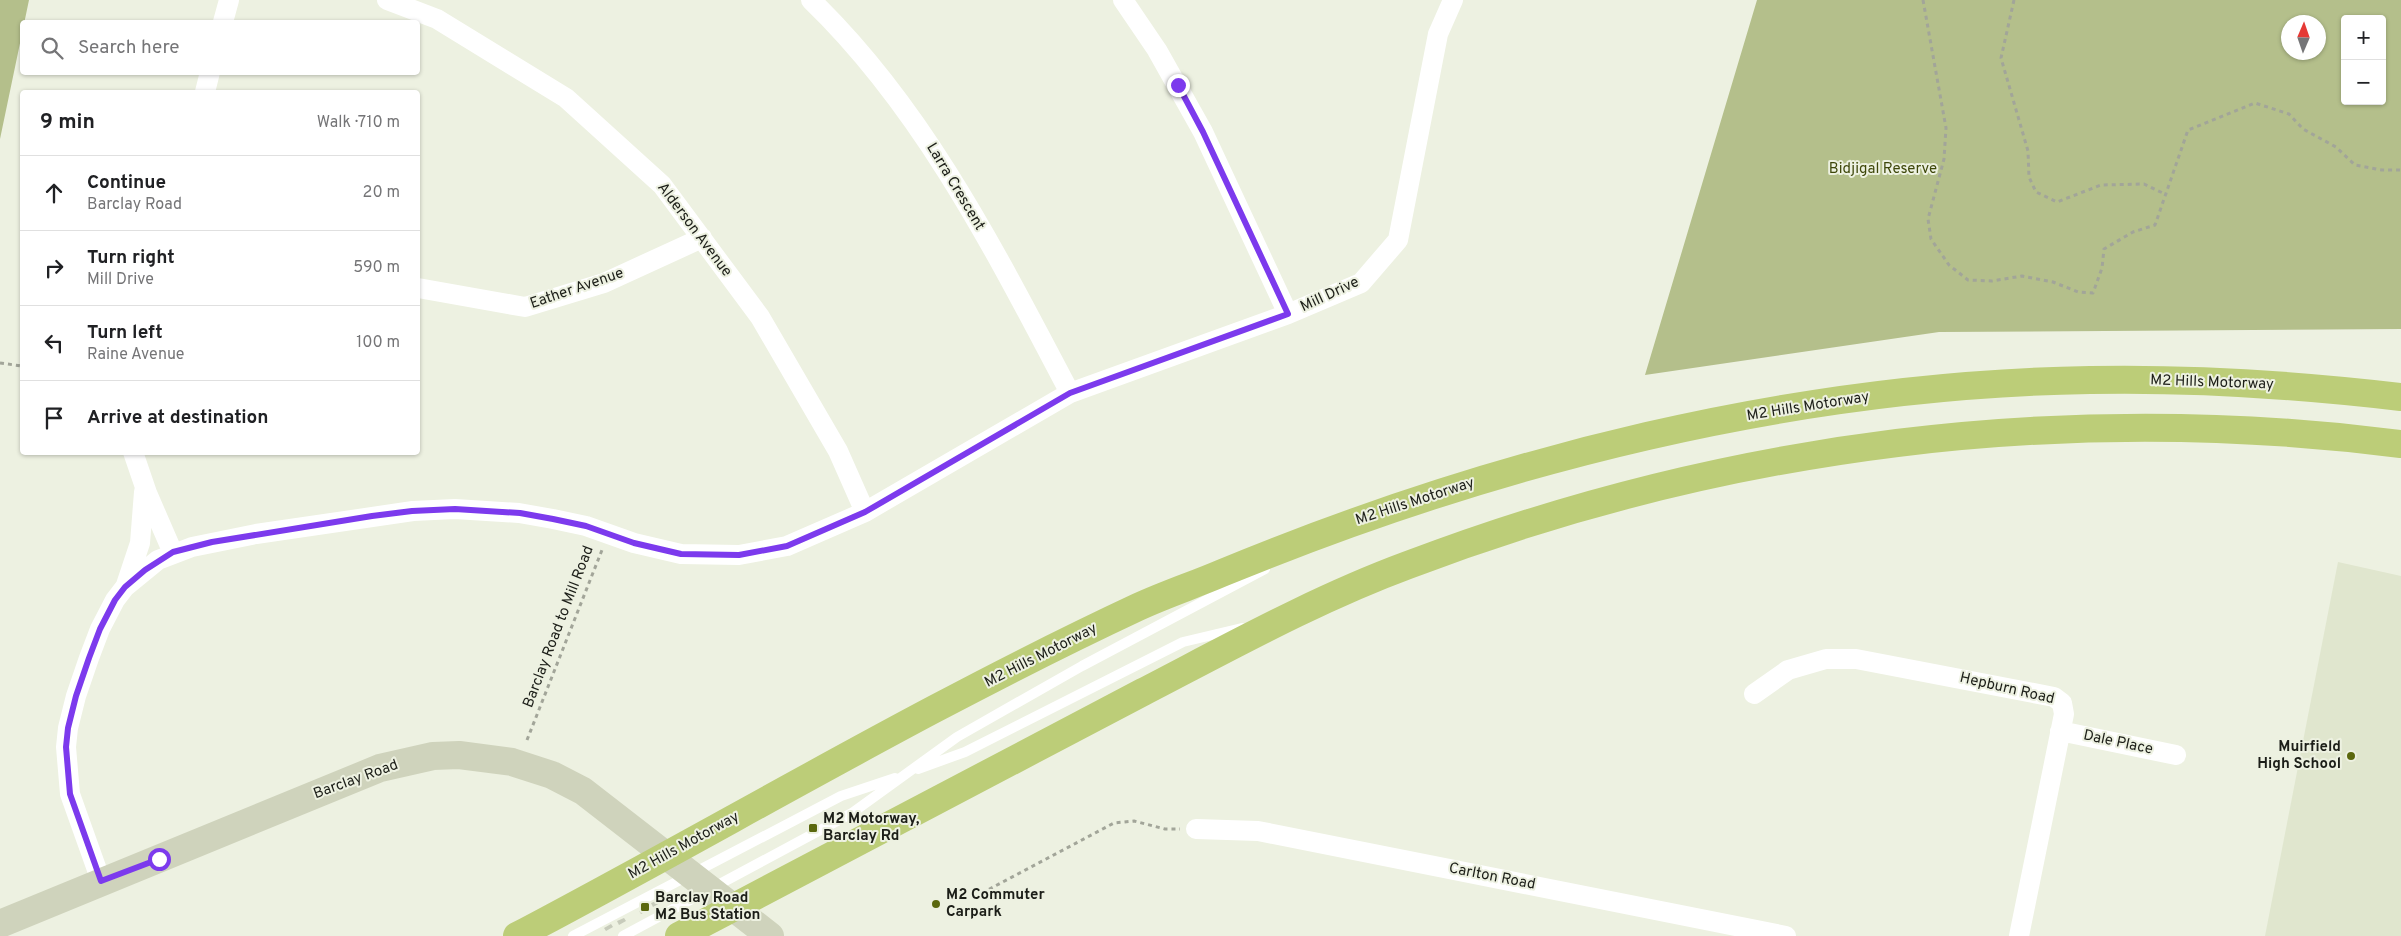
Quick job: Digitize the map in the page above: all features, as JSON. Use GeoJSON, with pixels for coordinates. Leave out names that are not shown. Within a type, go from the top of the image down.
{"type":"FeatureCollection","features":[{"type":"Feature","properties":{"kind":"highway","name":"M2 Hills Motorway"},"geometry":{"type":"LineString","coordinates":[[516,936],[886,736],[1116,618],[1282,548],[1371,516],[1530,465],[1636,439],[1763,413],[1865,398],[1986,385],[2091,380],[2217,382],[2323,388],[2401,397]]}},
{"type":"Feature","properties":{"kind":"highway"},"geometry":{"type":"LineString","coordinates":[[680,936],[1058,736],[1287,618],[1404,566],[1496,533],[1587,504],[1721,471],[1810,454],[1915,440],[2002,432],[2107,427],[2195,427],[2401,444]]}},
{"type":"Feature","properties":{"kind":"main road","name":"Barclay Road"},"geometry":{"type":"LineString","coordinates":[[0,924],[380,768],[433,756],[489,758],[544,772],[583,791],[765,932]]}},
{"type":"Feature","properties":{"kind":"street"},"geometry":{"type":"LineString","coordinates":[[224,20],[229,0]]}},
{"type":"Feature","properties":{"kind":"street","name":"Alderson Avenue"},"geometry":{"type":"LineString","coordinates":[[386,0],[437,19],[566,98],[662,185],[764,326],[838,451],[865,512]]}},
{"type":"Feature","properties":{"kind":"street","name":"Larra Crescent"},"geometry":{"type":"LineString","coordinates":[[812,0],[864,55],[924,137],[1005,271],[1070,393]]}},
{"type":"Feature","properties":{"kind":"street"},"geometry":{"type":"LineString","coordinates":[[1123,0],[1157,50],[1199,124],[1288,314]]}},
{"type":"Feature","properties":{"kind":"street","name":"Mill Drive"},"geometry":{"type":"LineString","coordinates":[[101,881],[70,794],[66,747],[76,696],[100,629],[115,600],[125,587],[158,560],[173,552],[212,542],[256,534],[412,511],[463,509],[520,513],[586,526],[634,543],[681,554],[739,555],[787,546],[865,512],[1070,393],[1288,314],[1361,283],[1398,240],[1438,34],[1453,0]]}},
{"type":"Feature","properties":{"kind":"street"},"geometry":{"type":"LineString","coordinates":[[206,90],[209,75]]}},
{"type":"Feature","properties":{"kind":"street","name":"Eather Avenue"},"geometry":{"type":"LineString","coordinates":[[420,288],[525,307],[604,283],[702,238]]}},
{"type":"Feature","properties":{"kind":"street"},"geometry":{"type":"LineString","coordinates":[[134,455],[144,485],[173,552]]}},
{"type":"Feature","properties":{"kind":"street"},"geometry":{"type":"LineString","coordinates":[[125,587],[140,543],[144,485]]}},
{"type":"Feature","properties":{"kind":"street","name":"Hepburn Road"},"geometry":{"type":"LineString","coordinates":[[1754,694],[1788,670],[1826,659],[1856,658],[2054,697],[2062,702],[2064,714],[2020,936]]}},
{"type":"Feature","properties":{"kind":"street","name":"Dale Place"},"geometry":{"type":"LineString","coordinates":[[2060,731],[2176,755]]}},
{"type":"Feature","properties":{"kind":"street","name":"Carlton Road"},"geometry":{"type":"LineString","coordinates":[[1196,829],[1258,831],[1786,936]]}},
{"type":"Feature","properties":{"kind":"lane"},"geometry":{"type":"LineString","coordinates":[[623,936],[852,813],[957,737],[1082,666],[1371,516]]}},
{"type":"Feature","properties":{"kind":"lane"},"geometry":{"type":"LineString","coordinates":[[573,936],[841,796],[965,752],[1183,642],[1287,618]]}},
{"type":"Feature","properties":{"kind":"path"},"geometry":{"type":"LineString","coordinates":[[1923,0],[1946,128],[1944,159],[1928,219],[1931,239],[1949,265],[1968,280],[1992,281],[2022,276],[2053,282],[2078,292],[2093,293],[2102,268],[2104,249],[2133,232],[2155,225],[2188,130],[2255,102],[2289,114],[2303,129],[2336,147],[2355,165],[2382,170],[2401,170]]}},
{"type":"Feature","properties":{"kind":"path"},"geometry":{"type":"LineString","coordinates":[[2014,0],[2000,58],[2028,152],[2028,177],[2036,192],[2057,202],[2101,185],[2144,184],[2167,195]]}},
{"type":"Feature","properties":{"kind":"path"},"geometry":{"type":"LineString","coordinates":[[0,363],[20,366]]}},
{"type":"Feature","properties":{"kind":"path","name":"Barclay Road to Mill Road"},"geometry":{"type":"LineString","coordinates":[[527,740],[608,533]]}},
{"type":"Feature","properties":{"kind":"path"},"geometry":{"type":"LineString","coordinates":[[982,893],[1114,823],[1134,821],[1165,828],[1196,829]]}},
{"type":"Feature","properties":{"kind":"shaded area","name":"Muirfield High School"},"geometry":{"type":"Polygon","coordinates":[[[2338,562],[2401,576],[2401,936],[2265,936],[2338,562]]]}},
{"type":"Feature","properties":{"kind":"green space"},"geometry":{"type":"Polygon","coordinates":[[[0,0],[29,0],[25,20],[20,20],[20,43],[0,139],[0,0]]]}},
{"type":"Feature","properties":{"kind":"green space","name":"Bidjigal Reserve"},"geometry":{"type":"Polygon","coordinates":[[[1757,0],[2401,0],[2401,329],[1939,332],[1645,375],[1757,0]]]}},
{"type":"Feature","properties":{"kind":"building"},"geometry":{"type":"Polygon","coordinates":[[[659,900],[660,903],[653,907],[651,903],[659,900]]]}},
{"type":"Feature","properties":{"kind":"building"},"geometry":{"type":"Polygon","coordinates":[[[646,907],[648,910],[641,914],[639,911],[646,907]]]}},
{"type":"Feature","properties":{"kind":"building"},"geometry":{"type":"Polygon","coordinates":[[[624,918],[626,921],[619,925],[617,921],[624,918]]]}},
{"type":"Feature","properties":{"kind":"building"},"geometry":{"type":"Polygon","coordinates":[[[611,924],[613,927],[606,931],[604,928],[611,924]]]}},
{"type":"Feature","properties":{"kind":"place","name":"Muirfield High School"},"geometry":{"type":"Point","coordinates":[2351,756]}},
{"type":"Feature","properties":{"kind":"place","name":"M2 Motorway, Barclay Rd"},"geometry":{"type":"Point","coordinates":[813,828]}},
{"type":"Feature","properties":{"kind":"place","name":"M2 Commuter Carpark"},"geometry":{"type":"Point","coordinates":[936,904]}},
{"type":"Feature","properties":{"kind":"place","name":"Barclay Road M2 Bus Station"},"geometry":{"type":"Point","coordinates":[645,907]}},
{"type":"Feature","properties":{"kind":"route"},"geometry":{"type":"LineString","coordinates":[[159,859],[101,881],[70,794],[66,747],[68,728],[76,696],[100,629],[115,600],[125,587],[145,570],[173,552],[212,542],[256,534],[372,516],[412,511],[455,509],[520,513],[553,519],[586,526],[634,543],[681,554],[739,555],[787,546],[865,512],[1070,393],[1288,314],[1203,132],[1178,85]]}}]}
